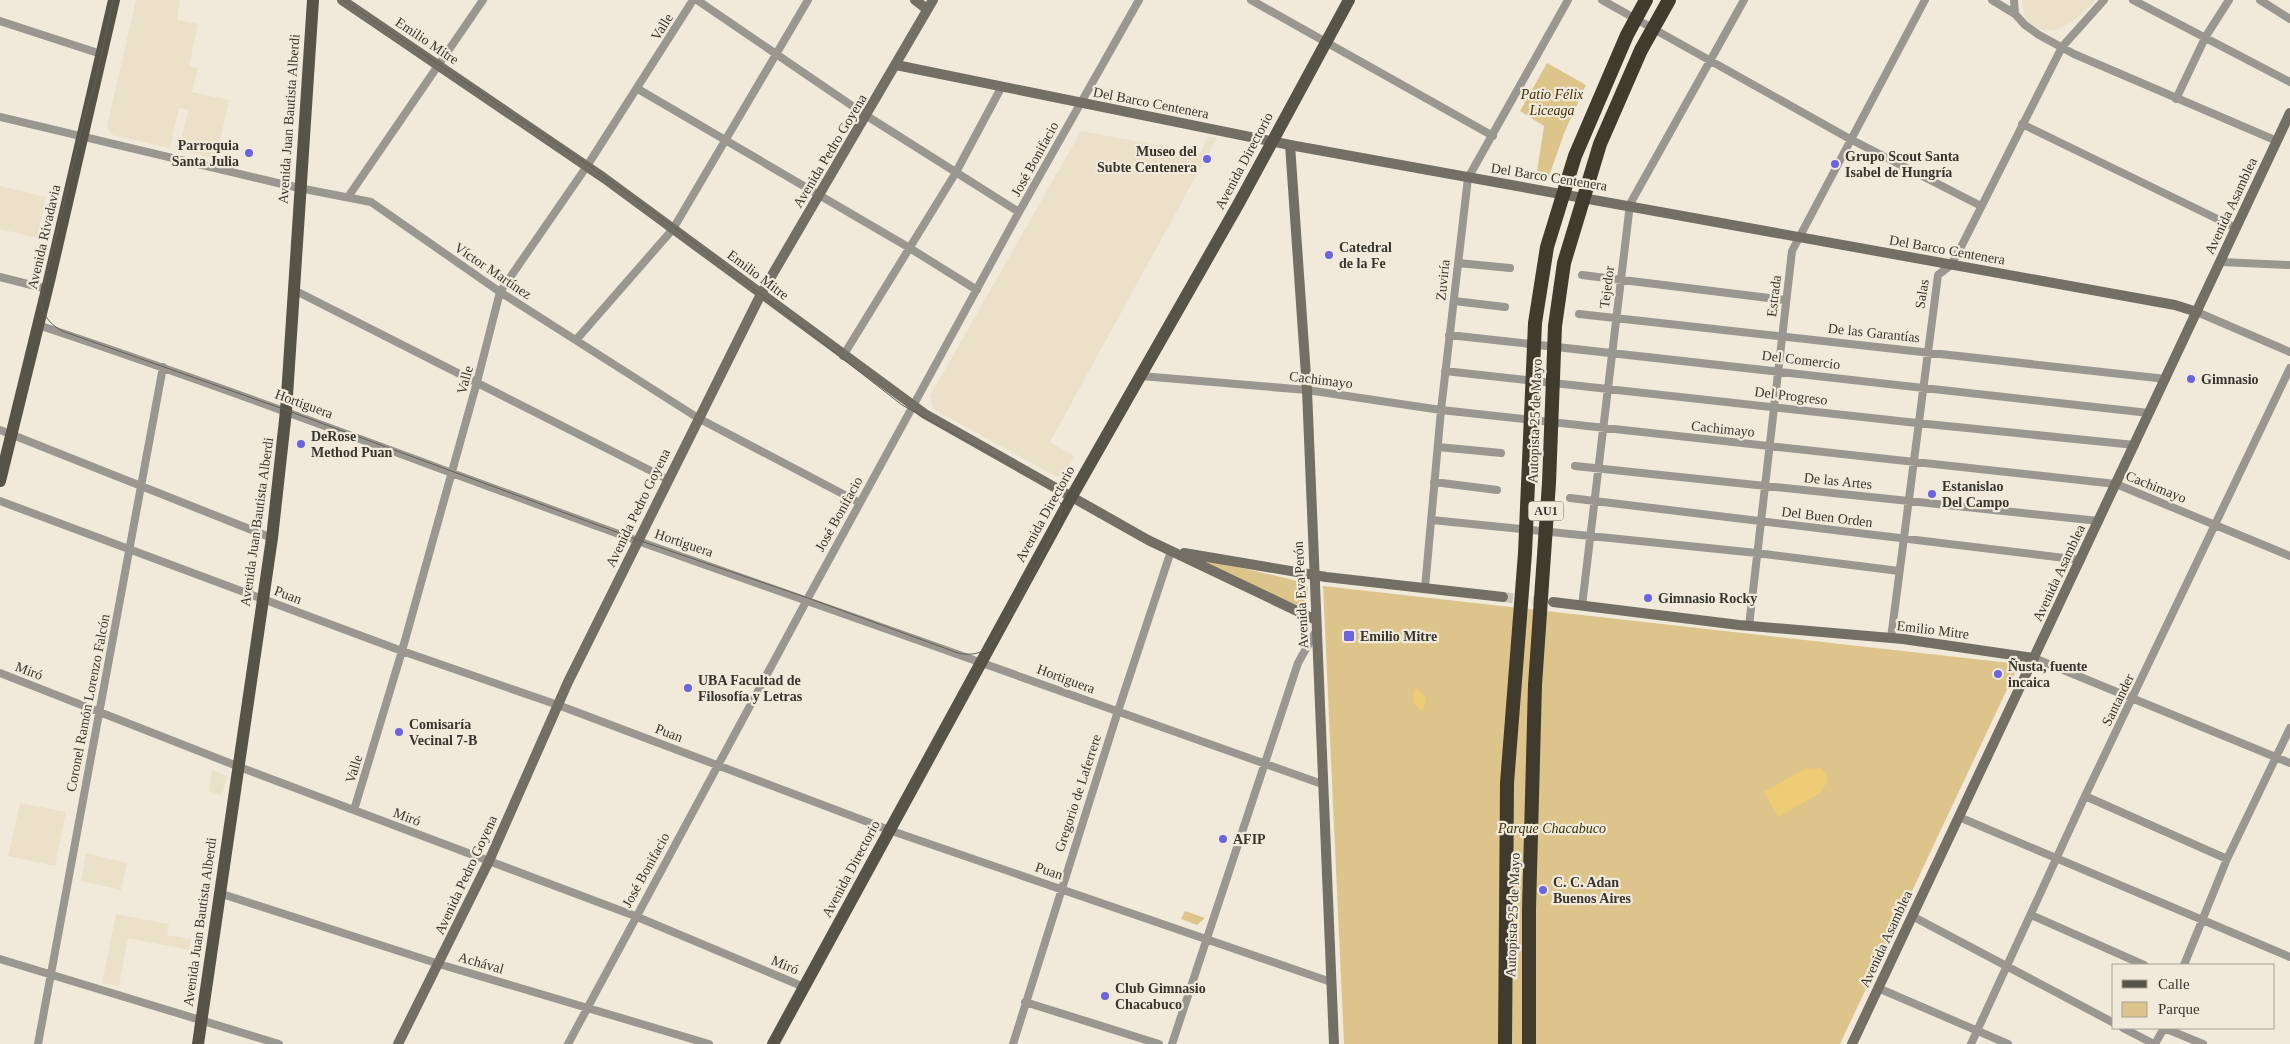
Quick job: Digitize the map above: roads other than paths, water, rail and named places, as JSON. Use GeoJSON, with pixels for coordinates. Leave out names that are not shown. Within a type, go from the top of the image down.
{"type":"FeatureCollection","features":[{"type":"Feature","properties":{"kind":"highway","name":"Autopista 25 de Mayo"},"geometry":{"type":"LineString","coordinates":[[1506,1044],[1507,783],[1525,553],[1535,323],[1547,247],[1574,156],[1627,35],[1646,0]]}},
{"type":"Feature","properties":{"kind":"highway","name":"Autopista 25 de Mayo"},"geometry":{"type":"LineString","coordinates":[[1529,1044],[1529,909],[1536,684],[1555,326],[1564,263],[1597,151],[1641,50],[1669,0]]}},
{"type":"Feature","properties":{"kind":"main road","name":"Avenida Rivadavia"},"geometry":{"type":"LineString","coordinates":[[0,480],[6,432],[47,289],[114,0]]}},
{"type":"Feature","properties":{"kind":"main road","name":"Avenida Juan Bautista Alberdi"},"geometry":{"type":"LineString","coordinates":[[198,1044],[237,766],[272,538],[286,411],[299,188],[313,0]]}},
{"type":"Feature","properties":{"kind":"main road","name":"Avenida Directorio"},"geometry":{"type":"LineString","coordinates":[[773,1044],[1072,496],[1240,203],[1348,0]]}},
{"type":"Feature","properties":{"kind":"street","name":"Emilio Mitre"},"geometry":{"type":"LineString","coordinates":[[342,0],[587,166],[913,406],[1170,551],[1316,620]]}},
{"type":"Feature","properties":{"kind":"street"},"geometry":{"type":"LineString","coordinates":[[348,197],[483,0]]}},
{"type":"Feature","properties":{"kind":"street"},"geometry":{"type":"LineString","coordinates":[[695,0],[955,174],[1019,212]]}},
{"type":"Feature","properties":{"kind":"street","name":"Valle"},"geometry":{"type":"LineString","coordinates":[[354,810],[402,651],[477,382],[500,292],[587,166],[695,0]]}},
{"type":"Feature","properties":{"kind":"street"},"geometry":{"type":"LineString","coordinates":[[576,340],[673,229],[808,0]]}},
{"type":"Feature","properties":{"kind":"street"},"geometry":{"type":"LineString","coordinates":[[915,0],[930,4]]}},
{"type":"Feature","properties":{"kind":"street","name":"José Bonifacio"},"geometry":{"type":"LineString","coordinates":[[568,1044],[635,916],[807,599],[1019,212],[1139,0]]}},
{"type":"Feature","properties":{"kind":"street"},"geometry":{"type":"LineString","coordinates":[[1251,0],[1492,136]]}},
{"type":"Feature","properties":{"kind":"street","name":"Zuviría"},"geometry":{"type":"LineString","coordinates":[[1425,588],[1441,410],[1468,178],[1568,0]]}},
{"type":"Feature","properties":{"kind":"street"},"geometry":{"type":"LineString","coordinates":[[1602,0],[1850,138],[1981,206]]}},
{"type":"Feature","properties":{"kind":"street","name":"Tejedor"},"geometry":{"type":"LineString","coordinates":[[1582,606],[1630,204],[1744,0]]}},
{"type":"Feature","properties":{"kind":"street","name":"Estrada"},"geometry":{"type":"LineString","coordinates":[[1749,626],[1792,251],[1850,138],[1925,0]]}},
{"type":"Feature","properties":{"kind":"street"},"geometry":{"type":"LineString","coordinates":[[1992,0],[2015,14],[2025,25],[2062,47],[2176,99],[2277,141]]}},
{"type":"Feature","properties":{"kind":"street"},"geometry":{"type":"LineString","coordinates":[[2014,0],[2015,14]]}},
{"type":"Feature","properties":{"kind":"street","name":"Salas"},"geometry":{"type":"LineString","coordinates":[[1891,638],[1926,351],[1938,275],[1951,265],[2062,47],[2104,0]]}},
{"type":"Feature","properties":{"kind":"street"},"geometry":{"type":"LineString","coordinates":[[2133,0],[2206,36],[2290,82]]}},
{"type":"Feature","properties":{"kind":"street"},"geometry":{"type":"LineString","coordinates":[[2176,99],[2206,36],[2229,0]]}},
{"type":"Feature","properties":{"kind":"street"},"geometry":{"type":"LineString","coordinates":[[2260,0],[2290,19]]}},
{"type":"Feature","properties":{"kind":"street","name":"Avenida Pedro Goyena"},"geometry":{"type":"LineString","coordinates":[[398,1044],[489,862],[558,705],[637,540],[761,294],[867,116],[930,4]]}},
{"type":"Feature","properties":{"kind":"street"},"geometry":{"type":"LineString","coordinates":[[0,21],[101,54]]}},
{"type":"Feature","properties":{"kind":"street","name":"Del Barco Centenera"},"geometry":{"type":"LineString","coordinates":[[896,65],[1001,88],[1272,141],[1468,178],[1630,204],[1798,237],[2175,305],[2197,312]]}},
{"type":"Feature","properties":{"kind":"street"},"geometry":{"type":"LineString","coordinates":[[843,356],[908,247],[955,174],[1001,88]]}},
{"type":"Feature","properties":{"kind":"street"},"geometry":{"type":"LineString","coordinates":[[638,89],[908,247],[977,290]]}},
{"type":"Feature","properties":{"kind":"street","name":"Avenida Asamblea"},"geometry":{"type":"LineString","coordinates":[[1852,1044],[2290,113]]}},
{"type":"Feature","properties":{"kind":"street","name":"Víctor Martínez"},"geometry":{"type":"LineString","coordinates":[[0,117],[299,188],[371,202],[500,292],[698,418],[860,503]]}},
{"type":"Feature","properties":{"kind":"street"},"geometry":{"type":"LineString","coordinates":[[2022,124],[2236,228]]}},
{"type":"Feature","properties":{"kind":"street","name":"Avenida Eva Perón"},"geometry":{"type":"LineString","coordinates":[[1290,144],[1307,390],[1333,1042]]}},
{"type":"Feature","properties":{"kind":"street"},"geometry":{"type":"LineString","coordinates":[[2221,262],[2290,265]]}},
{"type":"Feature","properties":{"kind":"street"},"geometry":{"type":"LineString","coordinates":[[1458,263],[1510,268]]}},
{"type":"Feature","properties":{"kind":"street"},"geometry":{"type":"LineString","coordinates":[[1582,275],[1786,300]]}},
{"type":"Feature","properties":{"kind":"street"},"geometry":{"type":"LineString","coordinates":[[0,277],[47,289]]}},
{"type":"Feature","properties":{"kind":"street"},"geometry":{"type":"LineString","coordinates":[[294,290],[667,480]]}},
{"type":"Feature","properties":{"kind":"street"},"geometry":{"type":"LineString","coordinates":[[1454,301],[1505,307]]}},
{"type":"Feature","properties":{"kind":"street"},"geometry":{"type":"LineString","coordinates":[[2197,312],[2290,352]]}},
{"type":"Feature","properties":{"kind":"street","name":"De las Garantías"},"geometry":{"type":"LineString","coordinates":[[1579,314],[2166,379]]}},
{"type":"Feature","properties":{"kind":"street","name":"Hortiguera"},"geometry":{"type":"LineString","coordinates":[[38,325],[164,367],[637,540],[1322,784]]}},
{"type":"Feature","properties":{"kind":"street","name":"Del Comercio"},"geometry":{"type":"LineString","coordinates":[[1449,335],[1778,370],[2149,414]]}},
{"type":"Feature","properties":{"kind":"street","name":"Coronel Ramón Lorenzo Falcón"},"geometry":{"type":"LineString","coordinates":[[38,1044],[98,711],[164,367]]}},
{"type":"Feature","properties":{"kind":"street","name":"Santander"},"geometry":{"type":"LineString","coordinates":[[1971,1044],[2085,796],[2290,368]]}},
{"type":"Feature","properties":{"kind":"street","name":"Del Progreso"},"geometry":{"type":"LineString","coordinates":[[1446,371],[2135,445]]}},
{"type":"Feature","properties":{"kind":"street","name":"Cachimayo"},"geometry":{"type":"LineString","coordinates":[[1141,376],[1307,390],[1441,410],[2116,484],[2290,556]]}},
{"type":"Feature","properties":{"kind":"street"},"geometry":{"type":"LineString","coordinates":[[6,432],[272,538]]}},
{"type":"Feature","properties":{"kind":"street"},"geometry":{"type":"LineString","coordinates":[[1438,447],[1502,453]]}},
{"type":"Feature","properties":{"kind":"street","name":"De las Artes"},"geometry":{"type":"LineString","coordinates":[[1575,466],[2099,521]]}},
{"type":"Feature","properties":{"kind":"street"},"geometry":{"type":"LineString","coordinates":[[1434,482],[1497,490]]}},
{"type":"Feature","properties":{"kind":"street","name":"Del Buen Orden"},"geometry":{"type":"LineString","coordinates":[[1570,498],[2080,560]]}},
{"type":"Feature","properties":{"kind":"street","name":"Puan"},"geometry":{"type":"LineString","coordinates":[[0,502],[402,651],[558,705],[890,830],[1331,982]]}},
{"type":"Feature","properties":{"kind":"street"},"geometry":{"type":"LineString","coordinates":[[1432,520],[1899,571]]}},
{"type":"Feature","properties":{"kind":"street","name":"Emilio Mitre"},"geometry":{"type":"LineString","coordinates":[[1170,551],[1313,576],[1503,597]]}},
{"type":"Feature","properties":{"kind":"street","name":"Gregorio de Laferrere"},"geometry":{"type":"LineString","coordinates":[[1013,1044],[1061,888],[1170,551]]}},
{"type":"Feature","properties":{"kind":"street","name":"Emilio Mitre"},"geometry":{"type":"LineString","coordinates":[[1553,602],[1749,626],[1891,638],[2034,658],[2290,763]]}},
{"type":"Feature","properties":{"kind":"street"},"geometry":{"type":"LineString","coordinates":[[1172,1044],[1298,663],[1316,631]]}},
{"type":"Feature","properties":{"kind":"street","name":"Miró"},"geometry":{"type":"LineString","coordinates":[[0,673],[237,766],[635,916],[804,987]]}},
{"type":"Feature","properties":{"kind":"street"},"geometry":{"type":"LineString","coordinates":[[2184,964],[2227,859],[2290,728]]}},
{"type":"Feature","properties":{"kind":"street"},"geometry":{"type":"LineString","coordinates":[[2085,796],[2227,859]]}},
{"type":"Feature","properties":{"kind":"street"},"geometry":{"type":"LineString","coordinates":[[1959,817],[2290,957]]}},
{"type":"Feature","properties":{"kind":"street","name":"Achával"},"geometry":{"type":"LineString","coordinates":[[219,893],[439,964],[709,1044]]}},
{"type":"Feature","properties":{"kind":"street"},"geometry":{"type":"LineString","coordinates":[[1912,916],[2112,1022]]}},
{"type":"Feature","properties":{"kind":"street"},"geometry":{"type":"LineString","coordinates":[[2030,916],[2142,964]]}},
{"type":"Feature","properties":{"kind":"street"},"geometry":{"type":"LineString","coordinates":[[0,959],[279,1044]]}},
{"type":"Feature","properties":{"kind":"street"},"geometry":{"type":"LineString","coordinates":[[1878,988],[2008,1044]]}},
{"type":"Feature","properties":{"kind":"street"},"geometry":{"type":"LineString","coordinates":[[1025,1002],[1159,1044]]}},
{"type":"Feature","properties":{"kind":"street"},"geometry":{"type":"LineString","coordinates":[[2125,1029],[2154,1044],[2163,1029]]}},
{"type":"Feature","properties":{"kind":"street"},"geometry":{"type":"LineString","coordinates":[[2166,1029],[2203,1044]]}},
{"type":"Feature","properties":{"kind":"tunnel"},"geometry":{"type":"LineString","coordinates":[[1503,597],[1547,602]]}},
{"type":"Feature","properties":{"kind":"tram line"},"geometry":{"type":"LineString","coordinates":[[113,0],[94,88],[87,107],[41,297],[42,308],[46,317],[57,328],[638,540],[808,598],[958,653],[971,654],[984,650],[993,641],[1014,610],[1058,524],[1062,506],[1052,488],[902,405],[674,227],[588,165],[343,0]]}},
{"type":"Feature","properties":{"kind":"place","name":"Parroquia Santa Julia"},"geometry":{"type":"Point","coordinates":[249,153]}},
{"type":"Feature","properties":{"kind":"place","name":"Museo del Subte Centenera"},"geometry":{"type":"Point","coordinates":[1207,159]}},
{"type":"Feature","properties":{"kind":"place","name":"Grupo Scout Santa Isabel de Hungría"},"geometry":{"type":"Point","coordinates":[1835,164]}},
{"type":"Feature","properties":{"kind":"place","name":"Catedral de la Fe"},"geometry":{"type":"Point","coordinates":[1329,255]}},
{"type":"Feature","properties":{"kind":"place","name":"Gimnasio"},"geometry":{"type":"Point","coordinates":[2191,379]}},
{"type":"Feature","properties":{"kind":"place","name":"DeRose Method Puan"},"geometry":{"type":"Point","coordinates":[301,444]}},
{"type":"Feature","properties":{"kind":"place","name":"Estanislao Del Campo"},"geometry":{"type":"Point","coordinates":[1932,494]}},
{"type":"Feature","properties":{"kind":"place","name":"Gimnasio Rocky"},"geometry":{"type":"Point","coordinates":[1648,598]}},
{"type":"Feature","properties":{"kind":"place","name":"Emilio Mitre"},"geometry":{"type":"Point","coordinates":[1349,636]}},
{"type":"Feature","properties":{"kind":"place","name":"Ñusta, fuente incaica"},"geometry":{"type":"Point","coordinates":[1998,674]}},
{"type":"Feature","properties":{"kind":"place","name":"UBA Facultad de Filosofía y Letras"},"geometry":{"type":"Point","coordinates":[688,688]}},
{"type":"Feature","properties":{"kind":"place","name":"Comisaría Vecinal 7-B"},"geometry":{"type":"Point","coordinates":[399,732]}},
{"type":"Feature","properties":{"kind":"place","name":"AFIP"},"geometry":{"type":"Point","coordinates":[1223,839]}},
{"type":"Feature","properties":{"kind":"place","name":"C. C. Adan Buenos Aires"},"geometry":{"type":"Point","coordinates":[1543,890]}},
{"type":"Feature","properties":{"kind":"place","name":"Club Gimnasio Chacabuco"},"geometry":{"type":"Point","coordinates":[1105,996]}},
{"type":"Feature","properties":{"kind":"park label","name":"Patio Félix Liceaga"},"geometry":{"type":"Point","coordinates":[1552,102]}},
{"type":"Feature","properties":{"kind":"park label","name":"Parque Chacabuco"},"geometry":{"type":"Point","coordinates":[1552,828]}}]}
